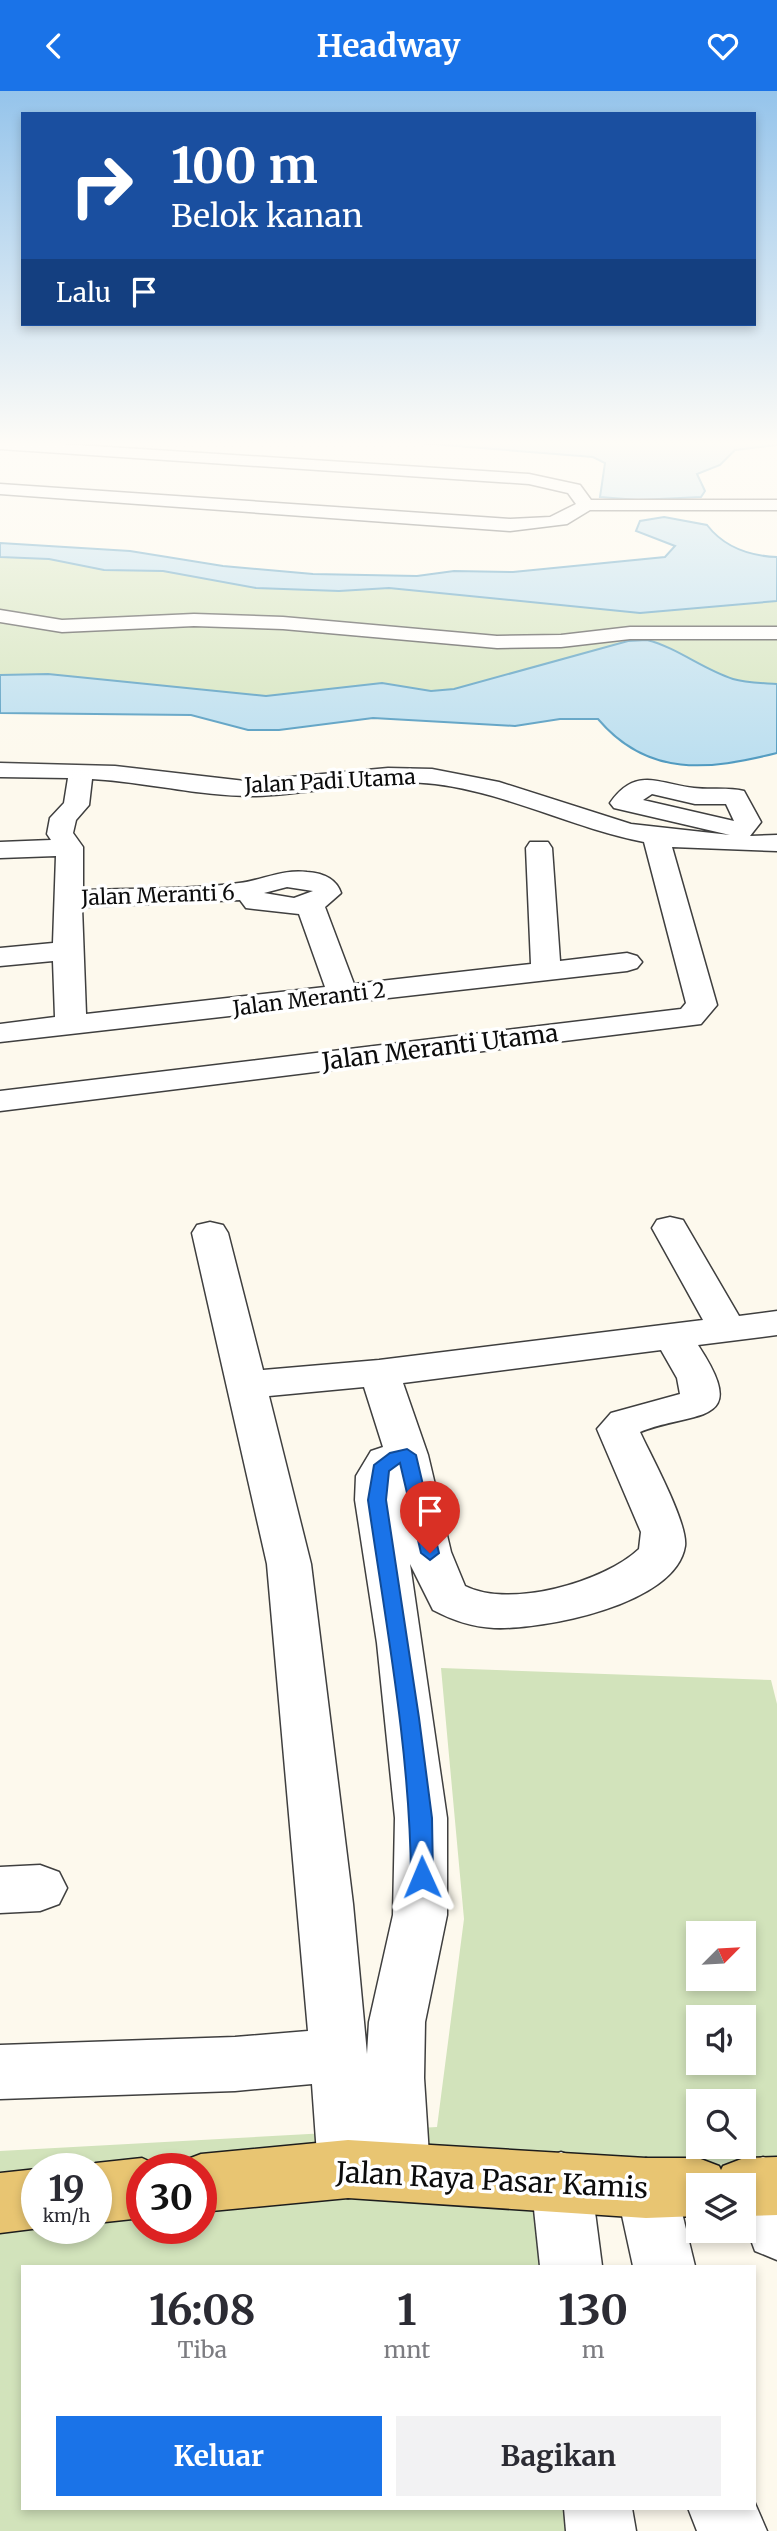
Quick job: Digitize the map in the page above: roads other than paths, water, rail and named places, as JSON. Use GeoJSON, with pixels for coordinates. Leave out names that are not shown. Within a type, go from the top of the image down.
{"type":"FeatureCollection","features":[{"type":"Feature","properties":{"kind":"main road","name":"Jalan Raya Pasar Kamis"},"geometry":{"type":"LineString","coordinates":[[217,2182],[374,2170],[672,2188]]}},
{"type":"Feature","properties":{"kind":"main road"},"geometry":{"type":"LineString","coordinates":[[0,2203],[21,2201]]}},
{"type":"Feature","properties":{"kind":"street"},"geometry":{"type":"LineString","coordinates":[[0,617],[62,626],[194,620],[283,623],[510,642],[561,641],[630,633],[777,633]]}},
{"type":"Feature","properties":{"kind":"street","name":"Jalan Padi Utama"},"geometry":{"type":"LineString","coordinates":[[0,770],[81,772],[257,788],[364,777],[431,775],[504,790],[580,818],[656,837],[721,836],[777,843]]}},
{"type":"Feature","properties":{"kind":"street"},"geometry":{"type":"LineString","coordinates":[[0,850],[69,847],[85,833],[87,816],[76,805],[81,772]]}},
{"type":"Feature","properties":{"kind":"street","name":"Jalan Meranti Utama"},"geometry":{"type":"LineString","coordinates":[[0,1101],[690,1017],[702,1005],[656,837]]}},
{"type":"Feature","properties":{"kind":"street"},"geometry":{"type":"LineString","coordinates":[[69,847],[67,951],[71,1027]]}},
{"type":"Feature","properties":{"kind":"street"},"geometry":{"type":"LineString","coordinates":[[539,848],[546,972]]}},
{"type":"Feature","properties":{"kind":"street","name":"Jalan Meranti 6"},"geometry":{"type":"LineString","coordinates":[[68,899],[248,891],[256,902],[274,905],[310,904],[343,995]]}},
{"type":"Feature","properties":{"kind":"street"},"geometry":{"type":"LineString","coordinates":[[0,957],[67,951]]}},
{"type":"Feature","properties":{"kind":"street","name":"Jalan Meranti 2"},"geometry":{"type":"LineString","coordinates":[[0,1033],[628,962]]}},
{"type":"Feature","properties":{"kind":"street"},"geometry":{"type":"LineString","coordinates":[[670,1228],[727,1329]]}},
{"type":"Feature","properties":{"kind":"street"},"geometry":{"type":"LineString","coordinates":[[210,1233],[289,1564],[326,1904],[336,2055],[374,2170]]}},
{"type":"Feature","properties":{"kind":"street"},"geometry":{"type":"LineString","coordinates":[[246,1385],[379,1373],[777,1323]]}},
{"type":"Feature","properties":{"kind":"street"},"geometry":{"type":"LineString","coordinates":[[379,1373],[407,1455],[436,1578],[449,1598],[470,1609],[498,1611],[538,1607],[602,1594],[648,1569],[659,1557],[663,1532],[618,1429],[634,1419],[689,1409],[700,1397],[701,1387],[672,1336]]}},
{"type":"Feature","properties":{"kind":"street"},"geometry":{"type":"LineString","coordinates":[[374,2170],[395,2078],[397,2022],[420,1915],[421,1818],[400,1643],[377,1500],[377,1476],[386,1461],[407,1455]]}},
{"type":"Feature","properties":{"kind":"street"},"geometry":{"type":"LineString","coordinates":[[0,2072],[235,2064],[336,2055]]}},
{"type":"Feature","properties":{"kind":"street"},"geometry":{"type":"LineString","coordinates":[[561,2181],[570,2265]]}},
{"type":"Feature","properties":{"kind":"street"},"geometry":{"type":"LineString","coordinates":[[664,2265],[672,2188]]}},
{"type":"Feature","properties":{"kind":"street"},"geometry":{"type":"LineString","coordinates":[[598,2510],[601,2531]]}},
{"type":"Feature","properties":{"kind":"street"},"geometry":{"type":"LineString","coordinates":[[723,2510],[732,2531]]}},
{"type":"Feature","properties":{"kind":"water"},"geometry":{"type":"Polygon","coordinates":[[[0,554],[148,554],[223,566],[313,574],[417,576],[454,571],[513,572],[665,557],[668,554],[753,554],[777,557],[777,601],[640,613],[389,588],[339,591],[256,588],[163,571],[104,570],[49,559],[0,557],[0,554]]]}},
{"type":"Feature","properties":{"kind":"water"},"geometry":{"type":"Polygon","coordinates":[[[647,640],[733,679],[777,684],[777,753],[727,763],[681,765],[638,752],[617,738],[598,719],[560,719],[515,726],[373,718],[279,730],[248,730],[191,715],[0,713],[0,675],[48,674],[266,696],[382,683],[431,691],[454,689],[628,641],[647,640]]]}}]}
